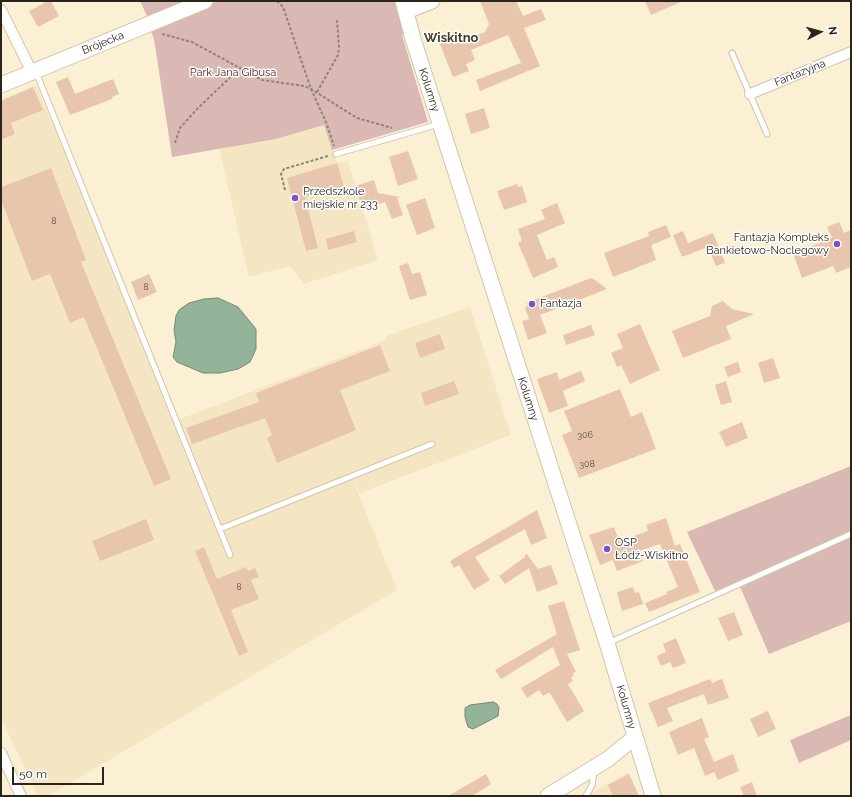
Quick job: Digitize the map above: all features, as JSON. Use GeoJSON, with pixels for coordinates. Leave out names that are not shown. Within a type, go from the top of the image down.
{"type":"FeatureCollection","features":[{"type":"Feature","properties":{"kind":"street","name":"Brójecka"},"geometry":{"type":"LineString","coordinates":[[1,85],[205,1]]}},
{"type":"Feature","properties":{"kind":"street"},"geometry":{"type":"LineString","coordinates":[[405,6],[432,1]]}},
{"type":"Feature","properties":{"kind":"street","name":"Kolumny"},"geometry":{"type":"LineString","coordinates":[[405,6],[413,39],[607,643],[654,796]]}},
{"type":"Feature","properties":{"kind":"street"},"geometry":{"type":"LineString","coordinates":[[1,10],[33,71]]}},
{"type":"Feature","properties":{"kind":"street","name":"Fantazyjna"},"geometry":{"type":"LineString","coordinates":[[750,94],[851,52]]}},
{"type":"Feature","properties":{"kind":"street"},"geometry":{"type":"LineString","coordinates":[[548,796],[595,768],[617,752],[635,736]]}},
{"type":"Feature","properties":{"kind":"street"},"geometry":{"type":"LineString","coordinates":[[1,753],[21,796]]}},
{"type":"Feature","properties":{"kind":"lane"},"geometry":{"type":"LineString","coordinates":[[732,53],[767,134]]}},
{"type":"Feature","properties":{"kind":"lane"},"geometry":{"type":"LineString","coordinates":[[33,71],[230,555]]}},
{"type":"Feature","properties":{"kind":"lane"},"geometry":{"type":"LineString","coordinates":[[336,154],[440,124]]}},
{"type":"Feature","properties":{"kind":"lane"},"geometry":{"type":"LineString","coordinates":[[220,529],[432,444]]}},
{"type":"Feature","properties":{"kind":"lane"},"geometry":{"type":"LineString","coordinates":[[607,643],[851,534]]}},
{"type":"Feature","properties":{"kind":"lane"},"geometry":{"type":"LineString","coordinates":[[586,796],[592,785],[595,768]]}},
{"type":"Feature","properties":{"kind":"path"},"geometry":{"type":"LineString","coordinates":[[277,1],[283,7],[311,89],[326,122],[336,154],[284,169],[281,174],[286,190]]}},
{"type":"Feature","properties":{"kind":"path"},"geometry":{"type":"LineString","coordinates":[[317,92],[338,55],[339,47],[337,20]]}},
{"type":"Feature","properties":{"kind":"path"},"geometry":{"type":"LineString","coordinates":[[149,24],[153,29],[160,33],[192,42],[262,80],[304,86],[317,92],[357,118],[409,133]]}},
{"type":"Feature","properties":{"kind":"path"},"geometry":{"type":"LineString","coordinates":[[175,143],[180,128],[197,109],[240,68]]}},
{"type":"Feature","properties":{"kind":"shaded area"},"geometry":{"type":"Polygon","coordinates":[[[36,85],[180,419],[386,340],[386,336],[470,307],[511,435],[360,493],[352,477],[397,590],[48,796],[38,796],[1,718],[1,100],[36,85]]]}},
{"type":"Feature","properties":{"kind":"shaded area","name":"Przedszkole miejskie nr 233"},"geometry":{"type":"Polygon","coordinates":[[[324,125],[337,163],[348,161],[378,260],[304,284],[290,266],[249,277],[219,148],[276,139],[324,125]]]}},
{"type":"Feature","properties":{"kind":"shaded area"},"geometry":{"type":"Polygon","coordinates":[[[218,298],[238,307],[256,329],[256,349],[250,362],[238,369],[220,373],[203,373],[177,362],[173,357],[176,342],[174,330],[176,316],[179,310],[189,303],[204,299],[218,298]]]}},
{"type":"Feature","properties":{"kind":"shaded area"},"geometry":{"type":"Polygon","coordinates":[[[493,702],[497,704],[499,708],[498,716],[473,729],[468,727],[465,717],[465,708],[470,705],[493,702]]]}},
{"type":"Feature","properties":{"kind":"shaded area"},"geometry":{"type":"Polygon","coordinates":[[[628,772],[639,796],[587,796],[628,772]]]}},
{"type":"Feature","properties":{"kind":"green space"},"geometry":{"type":"Polygon","coordinates":[[[140,1],[184,1],[147,16],[140,1]]]}},
{"type":"Feature","properties":{"kind":"green space","name":"Park Jana Gibusa"},"geometry":{"type":"Polygon","coordinates":[[[218,1],[394,1],[405,34],[402,35],[428,122],[332,150],[324,125],[276,139],[172,157],[154,39],[150,29],[218,1]]]}},
{"type":"Feature","properties":{"kind":"green space"},"geometry":{"type":"Polygon","coordinates":[[[851,466],[851,621],[769,654],[738,582],[715,591],[687,532],[851,466]]]}},
{"type":"Feature","properties":{"kind":"green space"},"geometry":{"type":"Polygon","coordinates":[[[851,715],[851,740],[799,763],[790,740],[851,715]]]}},
{"type":"Feature","properties":{"kind":"building"},"geometry":{"type":"Polygon","coordinates":[[[48,1],[51,1],[59,16],[38,27],[29,11],[48,1]]]}},
{"type":"Feature","properties":{"kind":"building"},"geometry":{"type":"Polygon","coordinates":[[[480,1],[516,1],[523,16],[541,9],[546,20],[524,28],[540,66],[480,91],[476,80],[521,63],[508,35],[471,50],[475,60],[466,64],[469,71],[453,77],[438,39],[456,32],[460,42],[485,32],[489,24],[480,1]]]}},
{"type":"Feature","properties":{"kind":"building"},"geometry":{"type":"Polygon","coordinates":[[[645,1],[683,1],[651,15],[645,1]]]}},
{"type":"Feature","properties":{"kind":"building"},"geometry":{"type":"Polygon","coordinates":[[[68,77],[75,94],[113,79],[119,94],[112,97],[112,99],[70,115],[56,82],[68,77]]]}},
{"type":"Feature","properties":{"kind":"building"},"geometry":{"type":"Polygon","coordinates":[[[33,87],[43,110],[11,123],[15,134],[1,140],[1,101],[33,87]]]}},
{"type":"Feature","properties":{"kind":"building"},"geometry":{"type":"Polygon","coordinates":[[[484,108],[490,128],[471,134],[465,114],[484,108]]]}},
{"type":"Feature","properties":{"kind":"building"},"geometry":{"type":"Polygon","coordinates":[[[408,151],[418,179],[398,186],[389,157],[408,151]]]}},
{"type":"Feature","properties":{"kind":"building"},"geometry":{"type":"Polygon","coordinates":[[[337,163],[344,186],[305,197],[318,248],[306,251],[287,178],[337,163]]]}},
{"type":"Feature","properties":{"kind":"building"},"geometry":{"type":"Polygon","coordinates":[[[51,168],[86,260],[81,262],[171,479],[154,486],[84,317],[70,323],[50,274],[32,281],[1,200],[1,187],[51,168]]]}},
{"type":"Feature","properties":{"kind":"building"},"geometry":{"type":"Polygon","coordinates":[[[374,180],[378,193],[400,197],[397,198],[403,215],[392,219],[385,202],[363,210],[355,186],[374,180]]]}},
{"type":"Feature","properties":{"kind":"building"},"geometry":{"type":"Polygon","coordinates":[[[517,184],[518,187],[522,186],[527,202],[504,210],[497,191],[517,184]]]}},
{"type":"Feature","properties":{"kind":"building"},"geometry":{"type":"Polygon","coordinates":[[[425,198],[435,228],[417,235],[406,205],[425,198]]]}},
{"type":"Feature","properties":{"kind":"building"},"geometry":{"type":"Polygon","coordinates":[[[557,203],[565,223],[537,235],[547,260],[554,257],[558,267],[533,278],[518,243],[522,241],[518,229],[545,219],[541,210],[557,203]]]}},
{"type":"Feature","properties":{"kind":"building"},"geometry":{"type":"Polygon","coordinates":[[[839,222],[844,233],[851,230],[851,267],[836,273],[833,266],[802,278],[793,253],[832,238],[827,227],[839,222]]]}},
{"type":"Feature","properties":{"kind":"building"},"geometry":{"type":"Polygon","coordinates":[[[666,225],[671,237],[651,245],[656,260],[613,277],[604,253],[649,236],[648,232],[666,225]]]}},
{"type":"Feature","properties":{"kind":"building"},"geometry":{"type":"Polygon","coordinates":[[[354,231],[357,242],[328,250],[326,239],[354,231]]]}},
{"type":"Feature","properties":{"kind":"building"},"geometry":{"type":"Polygon","coordinates":[[[683,231],[688,243],[713,233],[725,263],[716,266],[708,247],[682,257],[673,235],[683,231]]]}},
{"type":"Feature","properties":{"kind":"building"},"geometry":{"type":"Polygon","coordinates":[[[408,263],[412,274],[420,272],[427,295],[410,300],[399,266],[408,263]]]}},
{"type":"Feature","properties":{"kind":"building"},"geometry":{"type":"Polygon","coordinates":[[[149,274],[157,292],[138,300],[131,282],[149,274]]]}},
{"type":"Feature","properties":{"kind":"building"},"geometry":{"type":"Polygon","coordinates":[[[591,278],[607,289],[540,315],[547,333],[528,340],[522,321],[529,319],[525,308],[527,306],[526,303],[591,278]]]}},
{"type":"Feature","properties":{"kind":"building"},"geometry":{"type":"Polygon","coordinates":[[[723,301],[732,309],[754,314],[726,326],[731,339],[683,358],[672,331],[710,316],[712,306],[723,301]]]}},
{"type":"Feature","properties":{"kind":"building"},"geometry":{"type":"Polygon","coordinates":[[[640,324],[660,370],[630,384],[621,365],[617,367],[611,353],[623,348],[617,334],[640,324]]]}},
{"type":"Feature","properties":{"kind":"building"},"geometry":{"type":"Polygon","coordinates":[[[591,325],[595,335],[566,345],[563,335],[591,325]]]}},
{"type":"Feature","properties":{"kind":"building"},"geometry":{"type":"Polygon","coordinates":[[[440,334],[445,349],[420,358],[415,343],[440,334]]]}},
{"type":"Feature","properties":{"kind":"building"},"geometry":{"type":"Polygon","coordinates":[[[380,345],[390,371],[340,390],[356,430],[277,463],[267,438],[272,435],[265,418],[192,444],[186,428],[259,402],[256,393],[380,345]]]}},
{"type":"Feature","properties":{"kind":"building"},"geometry":{"type":"Polygon","coordinates":[[[773,358],[780,378],[764,383],[758,363],[773,358]]]}},
{"type":"Feature","properties":{"kind":"building"},"geometry":{"type":"Polygon","coordinates":[[[738,362],[741,372],[728,377],[724,367],[738,362]]]}},
{"type":"Feature","properties":{"kind":"building"},"geometry":{"type":"Polygon","coordinates":[[[581,371],[585,381],[563,391],[568,406],[549,413],[537,379],[557,372],[559,380],[581,371]]]}},
{"type":"Feature","properties":{"kind":"building"},"geometry":{"type":"Polygon","coordinates":[[[454,381],[459,394],[425,406],[421,393],[454,381]]]}},
{"type":"Feature","properties":{"kind":"building"},"geometry":{"type":"Polygon","coordinates":[[[726,381],[732,402],[721,405],[715,385],[726,381]]]}},
{"type":"Feature","properties":{"kind":"building"},"geometry":{"type":"Polygon","coordinates":[[[620,389],[631,417],[642,412],[656,449],[579,478],[562,435],[572,431],[564,411],[620,389]]]}},
{"type":"Feature","properties":{"kind":"building"},"geometry":{"type":"Polygon","coordinates":[[[742,422],[748,438],[726,447],[719,432],[742,422]]]}},
{"type":"Feature","properties":{"kind":"building"},"geometry":{"type":"Polygon","coordinates":[[[537,510],[547,538],[531,545],[525,529],[475,557],[490,580],[474,590],[459,565],[454,568],[450,561],[537,510]]]}},
{"type":"Feature","properties":{"kind":"building"},"geometry":{"type":"Polygon","coordinates":[[[666,518],[675,546],[680,544],[700,592],[649,612],[645,603],[667,594],[666,592],[678,587],[660,544],[639,551],[643,561],[617,571],[613,560],[600,565],[589,535],[614,527],[619,541],[648,531],[646,525],[666,518]]]}},
{"type":"Feature","properties":{"kind":"building"},"geometry":{"type":"Polygon","coordinates":[[[146,519],[154,540],[100,561],[92,541],[146,519]]]}},
{"type":"Feature","properties":{"kind":"building"},"geometry":{"type":"Polygon","coordinates":[[[204,547],[217,579],[246,567],[248,571],[255,568],[259,577],[251,580],[259,599],[231,610],[248,652],[239,656],[195,551],[204,547]]]}},
{"type":"Feature","properties":{"kind":"building"},"geometry":{"type":"Polygon","coordinates":[[[527,554],[538,569],[551,565],[558,584],[537,592],[529,568],[505,584],[499,576],[527,554]]]}},
{"type":"Feature","properties":{"kind":"building"},"geometry":{"type":"Polygon","coordinates":[[[633,587],[635,593],[639,592],[643,604],[622,611],[617,592],[633,587]]]}},
{"type":"Feature","properties":{"kind":"building"},"geometry":{"type":"Polygon","coordinates":[[[564,601],[580,650],[567,654],[576,672],[573,673],[574,675],[571,678],[573,681],[568,684],[584,711],[567,722],[550,693],[543,696],[539,690],[527,698],[521,688],[560,665],[553,647],[501,679],[495,670],[557,634],[548,606],[564,601]]]}},
{"type":"Feature","properties":{"kind":"building"},"geometry":{"type":"Polygon","coordinates":[[[734,612],[743,635],[728,641],[718,618],[734,612]]]}},
{"type":"Feature","properties":{"kind":"building"},"geometry":{"type":"Polygon","coordinates":[[[676,638],[686,663],[673,668],[670,662],[661,666],[657,656],[666,652],[663,644],[676,638]]]}},
{"type":"Feature","properties":{"kind":"building"},"geometry":{"type":"Polygon","coordinates":[[[710,679],[712,683],[722,679],[729,698],[708,705],[704,694],[667,708],[673,721],[658,727],[648,703],[710,679]]]}},
{"type":"Feature","properties":{"kind":"building"},"geometry":{"type":"Polygon","coordinates":[[[768,711],[776,729],[758,737],[750,719],[768,711]]]}},
{"type":"Feature","properties":{"kind":"building"},"geometry":{"type":"Polygon","coordinates":[[[702,718],[709,737],[704,739],[714,762],[733,754],[739,771],[718,780],[714,772],[705,776],[694,748],[678,755],[669,732],[702,718]]]}},
{"type":"Feature","properties":{"kind":"building"},"geometry":{"type":"Polygon","coordinates":[[[486,774],[491,784],[472,796],[448,796],[486,774]]]}},
{"type":"Feature","properties":{"kind":"building"},"geometry":{"type":"Polygon","coordinates":[[[629,774],[639,796],[613,796],[608,785],[629,774]]]}},
{"type":"Feature","properties":{"kind":"building"},"geometry":{"type":"Polygon","coordinates":[[[752,782],[757,796],[744,796],[740,787],[752,782]]]}},
{"type":"Feature","properties":{"kind":"place","name":"Przedszkole miejskie nr 233"},"geometry":{"type":"Point","coordinates":[295,198]}},
{"type":"Feature","properties":{"kind":"place","name":"Fantazja Kompleks Bankietowo-Noclegowy"},"geometry":{"type":"Point","coordinates":[837,244]}},
{"type":"Feature","properties":{"kind":"place","name":"Fantazja"},"geometry":{"type":"Point","coordinates":[532,304]}},
{"type":"Feature","properties":{"kind":"place","name":"OSP Łódź-Wiskitno"},"geometry":{"type":"Point","coordinates":[607,549]}},
{"type":"Feature","properties":{"kind":"district","name":"Wiskitno"},"geometry":{"type":"Point","coordinates":[451,38]}}]}
